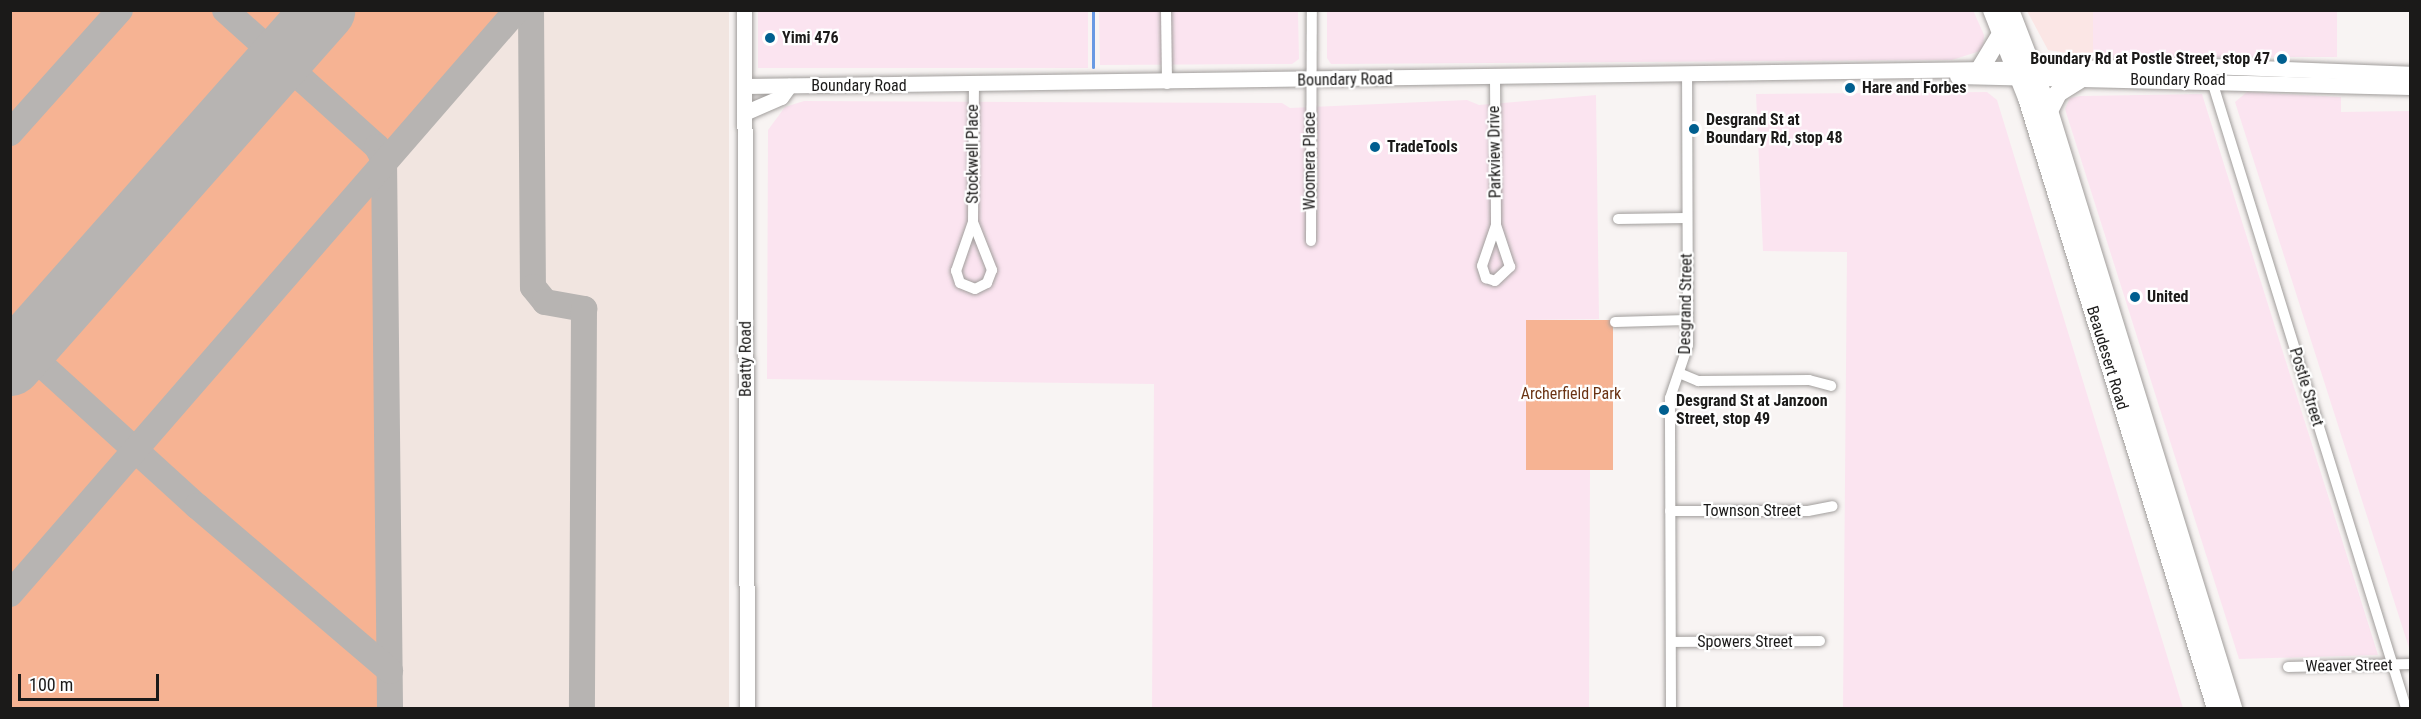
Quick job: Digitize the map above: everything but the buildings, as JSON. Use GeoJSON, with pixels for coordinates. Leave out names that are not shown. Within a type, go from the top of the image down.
{"type":"FeatureCollection","features":[{"type":"Feature","properties":{"kind":"highway","name":"Beaudesert Road"},"geometry":{"type":"LineString","coordinates":[[1992,10],[2001,34],[2049,111],[2234,708]]}},
{"type":"Feature","properties":{"kind":"highway","name":"Beaudesert Road"},"geometry":{"type":"LineString","coordinates":[[2010,10],[2027,75],[2216,708]]}},
{"type":"Feature","properties":{"kind":"highway"},"geometry":{"type":"LineString","coordinates":[[1980,69],[2001,34]]}},
{"type":"Feature","properties":{"kind":"highway"},"geometry":{"type":"LineString","coordinates":[[2049,111],[2058,93],[2079,80]]}},
{"type":"Feature","properties":{"kind":"highway"},"geometry":{"type":"LineString","coordinates":[[2200,708],[2207,682]]}},
{"type":"Feature","properties":{"kind":"main road","name":"Beatty Road"},"geometry":{"type":"LineString","coordinates":[[744,10],[747,704]]}},
{"type":"Feature","properties":{"kind":"main road","name":"Boundary Road"},"geometry":{"type":"LineString","coordinates":[[1946,74],[1980,69],[2079,80],[2209,73],[2410,87]]}},
{"type":"Feature","properties":{"kind":"main road","name":"Boundary Road"},"geometry":{"type":"LineString","coordinates":[[744,86],[974,86],[1946,74],[2410,74]]}},
{"type":"Feature","properties":{"kind":"main road"},"geometry":{"type":"LineString","coordinates":[[744,113],[781,97],[789,86]]}},
{"type":"Feature","properties":{"kind":"street"},"geometry":{"type":"LineString","coordinates":[[1166,10],[1167,84]]}},
{"type":"Feature","properties":{"kind":"street","name":"Woomera Place"},"geometry":{"type":"LineString","coordinates":[[1311,241],[1312,10]]}},
{"type":"Feature","properties":{"kind":"street","name":"Postle Street"},"geometry":{"type":"LineString","coordinates":[[2209,73],[2406,708]]}},
{"type":"Feature","properties":{"kind":"street","name":"Desgrand Street"},"geometry":{"type":"LineString","coordinates":[[1671,708],[1670,398],[1688,353],[1687,77]]}},
{"type":"Feature","properties":{"kind":"street","name":"Parkview Drive"},"geometry":{"type":"LineString","coordinates":[[1494,78],[1496,225],[1510,267],[1495,281],[1486,278],[1482,266],[1496,225]]}},
{"type":"Feature","properties":{"kind":"street","name":"Stockwell Place"},"geometry":{"type":"LineString","coordinates":[[973,222],[992,270],[987,283],[975,289],[960,283],[956,271],[973,222],[974,86]]}},
{"type":"Feature","properties":{"kind":"street"},"geometry":{"type":"LineString","coordinates":[[1618,219],[1687,218]]}},
{"type":"Feature","properties":{"kind":"street"},"geometry":{"type":"LineString","coordinates":[[1615,322],[1687,320]]}},
{"type":"Feature","properties":{"kind":"street"},"geometry":{"type":"LineString","coordinates":[[1679,373],[1698,381],[1809,380],[1831,387]]}},
{"type":"Feature","properties":{"kind":"street","name":"Townson Street"},"geometry":{"type":"LineString","coordinates":[[1670,511],[1808,511],[1833,506]]}},
{"type":"Feature","properties":{"kind":"street","name":"Spowers Street"},"geometry":{"type":"LineString","coordinates":[[1671,642],[1820,641]]}},
{"type":"Feature","properties":{"kind":"street","name":"Weaver Street"},"geometry":{"type":"LineString","coordinates":[[2288,667],[2410,664]]}},
{"type":"Feature","properties":{"kind":"shaded area"},"geometry":{"type":"Polygon","coordinates":[[[1973,10],[1984,35],[1983,50],[1952,60],[1331,64],[1327,58],[1327,11],[1973,10]]]}},
{"type":"Feature","properties":{"kind":"shaded area"},"geometry":{"type":"Polygon","coordinates":[[[10,11],[729,11],[729,708],[10,708],[10,11]]]}},
{"type":"Feature","properties":{"kind":"shaded area"},"geometry":{"type":"Polygon","coordinates":[[[758,11],[1088,11],[1088,68],[758,68],[758,11]]]}},
{"type":"Feature","properties":{"kind":"shaded area"},"geometry":{"type":"Polygon","coordinates":[[[1099,11],[1298,11],[1299,59],[1292,64],[1100,65],[1099,11]]]}},
{"type":"Feature","properties":{"kind":"shaded area"},"geometry":{"type":"Polygon","coordinates":[[[2027,11],[2093,11],[2094,57],[2048,50],[2027,11]]]}},
{"type":"Feature","properties":{"kind":"shaded area"},"geometry":{"type":"Polygon","coordinates":[[[2093,11],[2337,11],[2337,57],[2093,57],[2093,11]]]}},
{"type":"Feature","properties":{"kind":"shaded area"},"geometry":{"type":"Polygon","coordinates":[[[1987,92],[1997,100],[2183,708],[1843,708],[1847,252],[1763,251],[1756,94],[1987,92]]]}},
{"type":"Feature","properties":{"kind":"shaded area"},"geometry":{"type":"Polygon","coordinates":[[[2247,92],[2341,97],[2341,112],[2410,111],[2410,651],[2235,102],[2247,92]]]}},
{"type":"Feature","properties":{"kind":"shaded area"},"geometry":{"type":"Polygon","coordinates":[[[2202,94],[2378,655],[2239,659],[2065,109],[2070,98],[2080,96],[2202,94]]]}},
{"type":"Feature","properties":{"kind":"shaded area"},"geometry":{"type":"Polygon","coordinates":[[[1596,95],[1599,319],[1526,320],[1529,470],[1590,470],[1589,708],[1152,708],[1154,384],[767,379],[768,130],[785,107],[804,101],[1282,103],[1290,108],[1467,100],[1479,105],[1596,95]]]}},
{"type":"Feature","properties":{"kind":"green space"},"geometry":{"type":"Polygon","coordinates":[[[10,11],[512,11],[380,160],[381,708],[11,708],[10,11]]]}},
{"type":"Feature","properties":{"kind":"green space","name":"Archerfield Park"},"geometry":{"type":"Polygon","coordinates":[[[1526,320],[1613,320],[1613,470],[1526,470],[1526,320]]]}},
{"type":"Feature","properties":{"kind":"waterway"},"geometry":{"type":"LineString","coordinates":[[1093,10],[1093,67]]}},
{"type":"Feature","properties":{"kind":"taxiway"},"geometry":{"type":"LineString","coordinates":[[10,133],[120,10]]}},
{"type":"Feature","properties":{"kind":"taxiway"},"geometry":{"type":"LineString","coordinates":[[225,10],[377,147],[384,160],[390,708]]}},
{"type":"Feature","properties":{"kind":"taxiway"},"geometry":{"type":"LineString","coordinates":[[10,594],[517,10]]}},
{"type":"Feature","properties":{"kind":"taxiway"},"geometry":{"type":"LineString","coordinates":[[531,10],[533,287],[545,302],[584,309],[582,708]]}},
{"type":"Feature","properties":{"kind":"taxiway"},"geometry":{"type":"LineString","coordinates":[[10,336],[197,506],[390,671]]}},
{"type":"Feature","properties":{"kind":"runway"},"geometry":{"type":"LineString","coordinates":[[10,364],[323,10]]}},
{"type":"Feature","properties":{"kind":"place","name":"Yimi 476"},"geometry":{"type":"Point","coordinates":[770,38]}},
{"type":"Feature","properties":{"kind":"place","name":"Boundary Rd at Postle Street, stop 47"},"geometry":{"type":"Point","coordinates":[2282,59]}},
{"type":"Feature","properties":{"kind":"place","name":"Hare and Forbes"},"geometry":{"type":"Point","coordinates":[1850,88]}},
{"type":"Feature","properties":{"kind":"place","name":"Desgrand St at Boundary Rd, stop 48"},"geometry":{"type":"Point","coordinates":[1694,129]}},
{"type":"Feature","properties":{"kind":"place","name":"TradeTools"},"geometry":{"type":"Point","coordinates":[1375,147]}},
{"type":"Feature","properties":{"kind":"place","name":"United"},"geometry":{"type":"Point","coordinates":[2135,297]}},
{"type":"Feature","properties":{"kind":"place","name":"Desgrand St at Janzoon Street, stop 49"},"geometry":{"type":"Point","coordinates":[1664,410]}}]}
